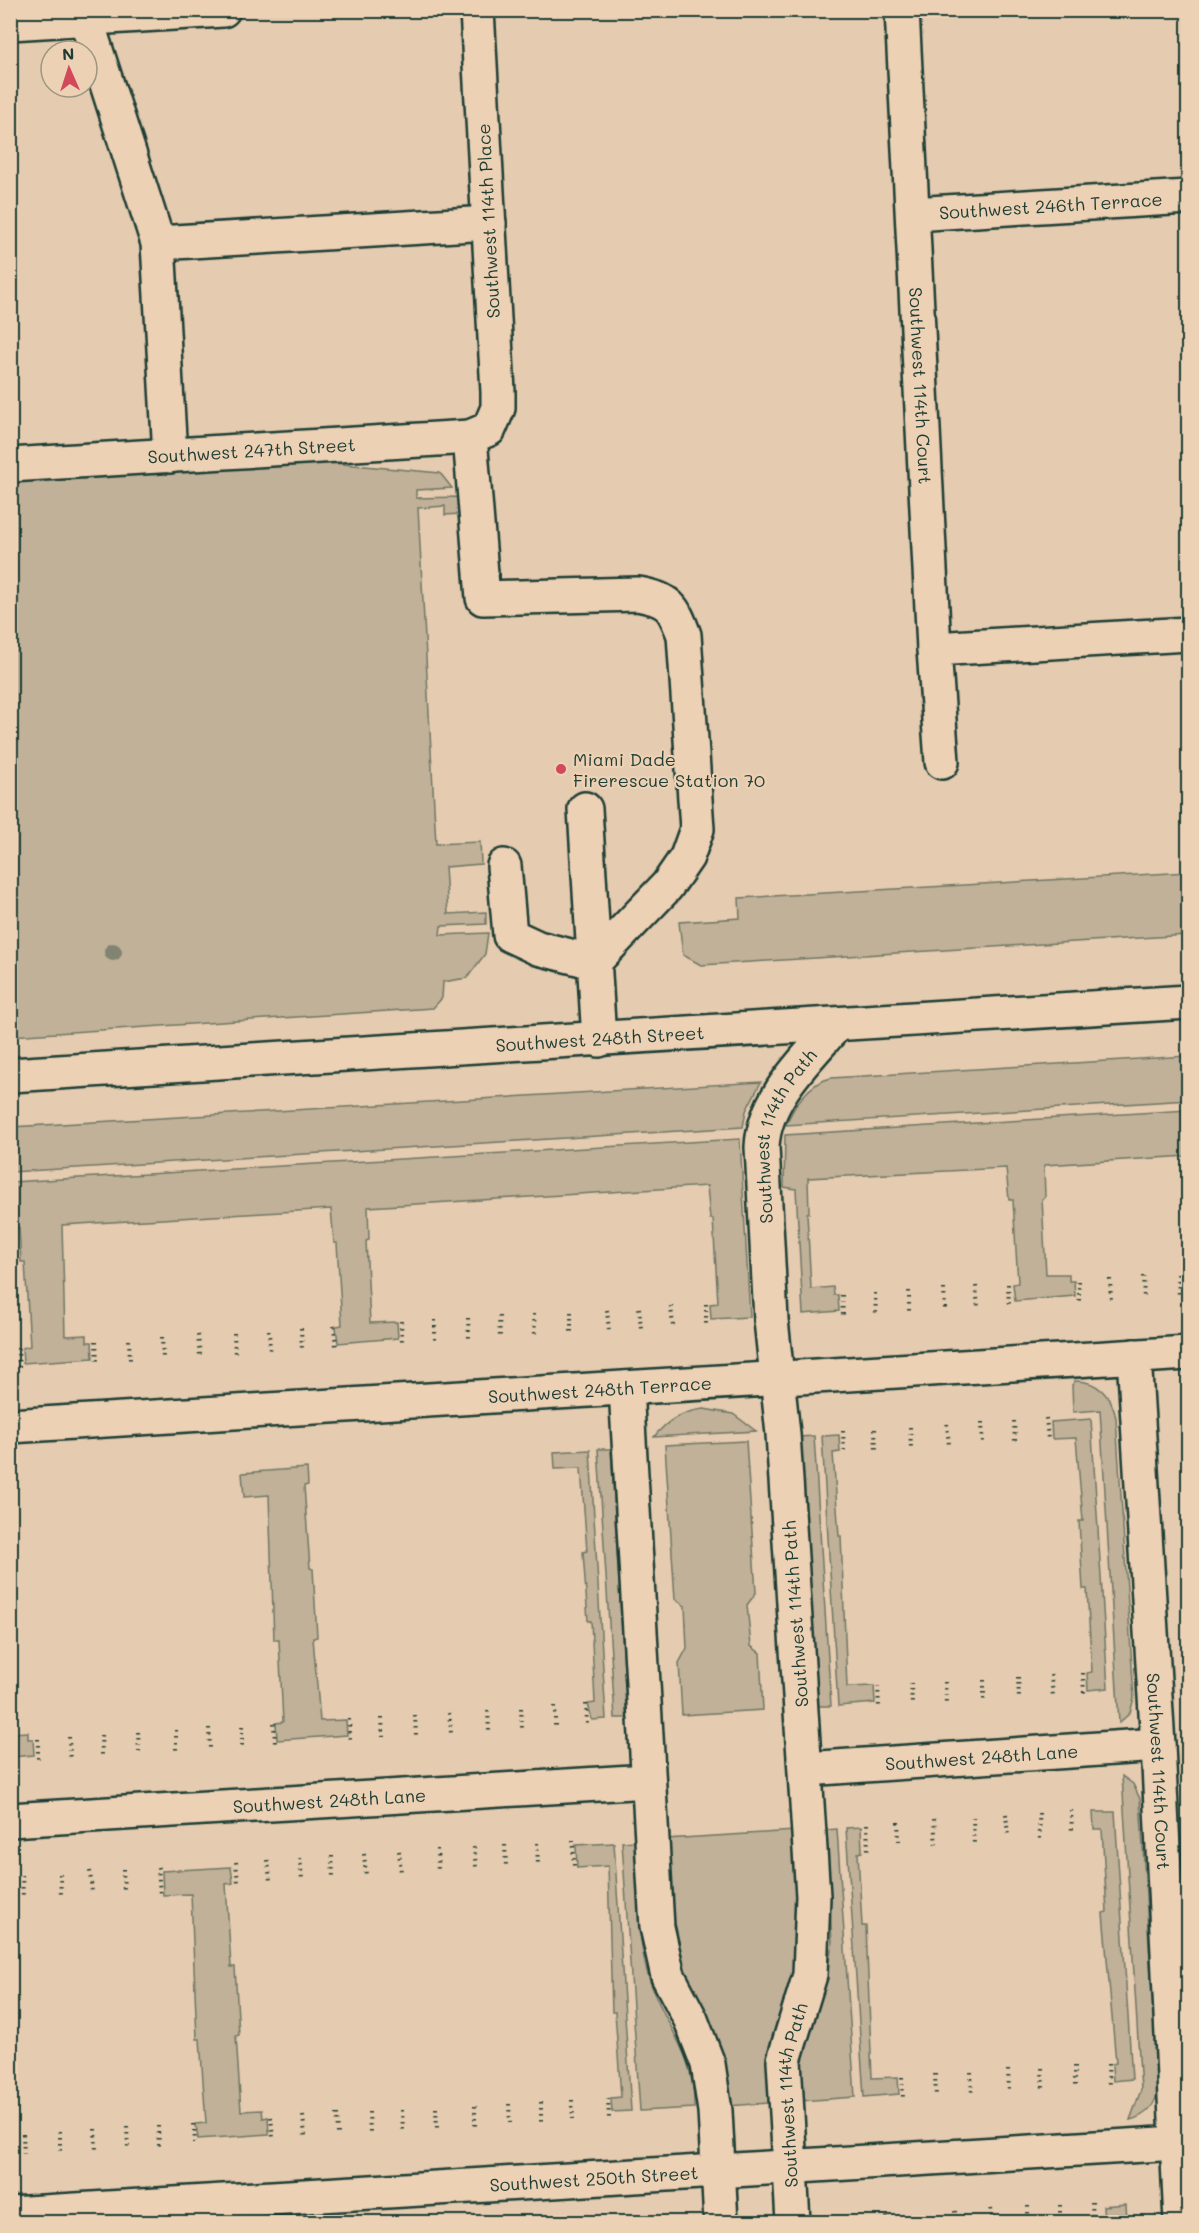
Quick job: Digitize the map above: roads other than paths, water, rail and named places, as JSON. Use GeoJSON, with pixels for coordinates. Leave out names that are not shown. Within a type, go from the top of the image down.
{"type":"FeatureCollection","features":[{"type":"Feature","properties":{"kind":"street"},"geometry":{"type":"LineString","coordinates":[[10,23],[68,17],[223,10]]}},
{"type":"Feature","properties":{"kind":"street","name":"Southwest 114th Place"},"geometry":{"type":"LineString","coordinates":[[477,10],[498,392],[498,408],[479,433]]}},
{"type":"Feature","properties":{"kind":"street","name":"Southwest 114th Court"},"geometry":{"type":"LineString","coordinates":[[902,10],[934,649],[942,762]]}},
{"type":"Feature","properties":{"kind":"street"},"geometry":{"type":"LineString","coordinates":[[68,17],[158,243],[170,456]]}},
{"type":"Feature","properties":{"kind":"street","name":"Southwest 246th Terrace"},"geometry":{"type":"LineString","coordinates":[[913,214],[1188,197]]}},
{"type":"Feature","properties":{"kind":"street"},"geometry":{"type":"LineString","coordinates":[[158,243],[489,223]]}},
{"type":"Feature","properties":{"kind":"street"},"geometry":{"type":"LineString","coordinates":[[479,433],[483,598],[638,594],[669,604],[674,609],[684,635],[697,829],[687,857],[667,886],[594,962]]}},
{"type":"Feature","properties":{"kind":"street","name":"Southwest 247th Street"},"geometry":{"type":"LineString","coordinates":[[10,465],[170,456],[479,433]]}},
{"type":"Feature","properties":{"kind":"street"},"geometry":{"type":"LineString","coordinates":[[934,649],[1188,634]]}},
{"type":"Feature","properties":{"kind":"street"},"geometry":{"type":"LineString","coordinates":[[585,809],[598,1040]]}},
{"type":"Feature","properties":{"kind":"street"},"geometry":{"type":"LineString","coordinates":[[504,866],[510,935],[538,948],[594,962]]}},
{"type":"Feature","properties":{"kind":"street","name":"Southwest 248th Street"},"geometry":{"type":"LineString","coordinates":[[10,1075],[1188,1002]]}},
{"type":"Feature","properties":{"kind":"street","name":"Southwest 114th Path"},"geometry":{"type":"LineString","coordinates":[[793,2223],[784,2060],[807,1986],[813,1952],[813,1896],[806,1769],[771,1320],[763,1141],[772,1109],[782,1091],[836,1025]]}},
{"type":"Feature","properties":{"kind":"street","name":"Southwest 248th Terrace"},"geometry":{"type":"LineString","coordinates":[[10,1426],[1188,1353]]}},
{"type":"Feature","properties":{"kind":"street","name":"Southwest 114th Court"},"geometry":{"type":"LineString","coordinates":[[1134,1356],[1158,1745],[1181,2223]]}},
{"type":"Feature","properties":{"kind":"street"},"geometry":{"type":"LineString","coordinates":[[626,1388],[659,1943],[674,1991],[704,2050],[715,2111],[721,2223]]}},
{"type":"Feature","properties":{"kind":"street","name":"Southwest 248th Lane"},"geometry":{"type":"LineString","coordinates":[[806,1769],[1158,1745]]}},
{"type":"Feature","properties":{"kind":"street","name":"Southwest 248th Lane"},"geometry":{"type":"LineString","coordinates":[[10,1820],[648,1781]]}},
{"type":"Feature","properties":{"kind":"street","name":"Southwest 250th Street"},"geometry":{"type":"LineString","coordinates":[[10,2214],[1177,2143]]}},
{"type":"Feature","properties":{"kind":"place","name":"Miami Dade Firerescue Station 70"},"geometry":{"type":"Point","coordinates":[561,769]}}]}
